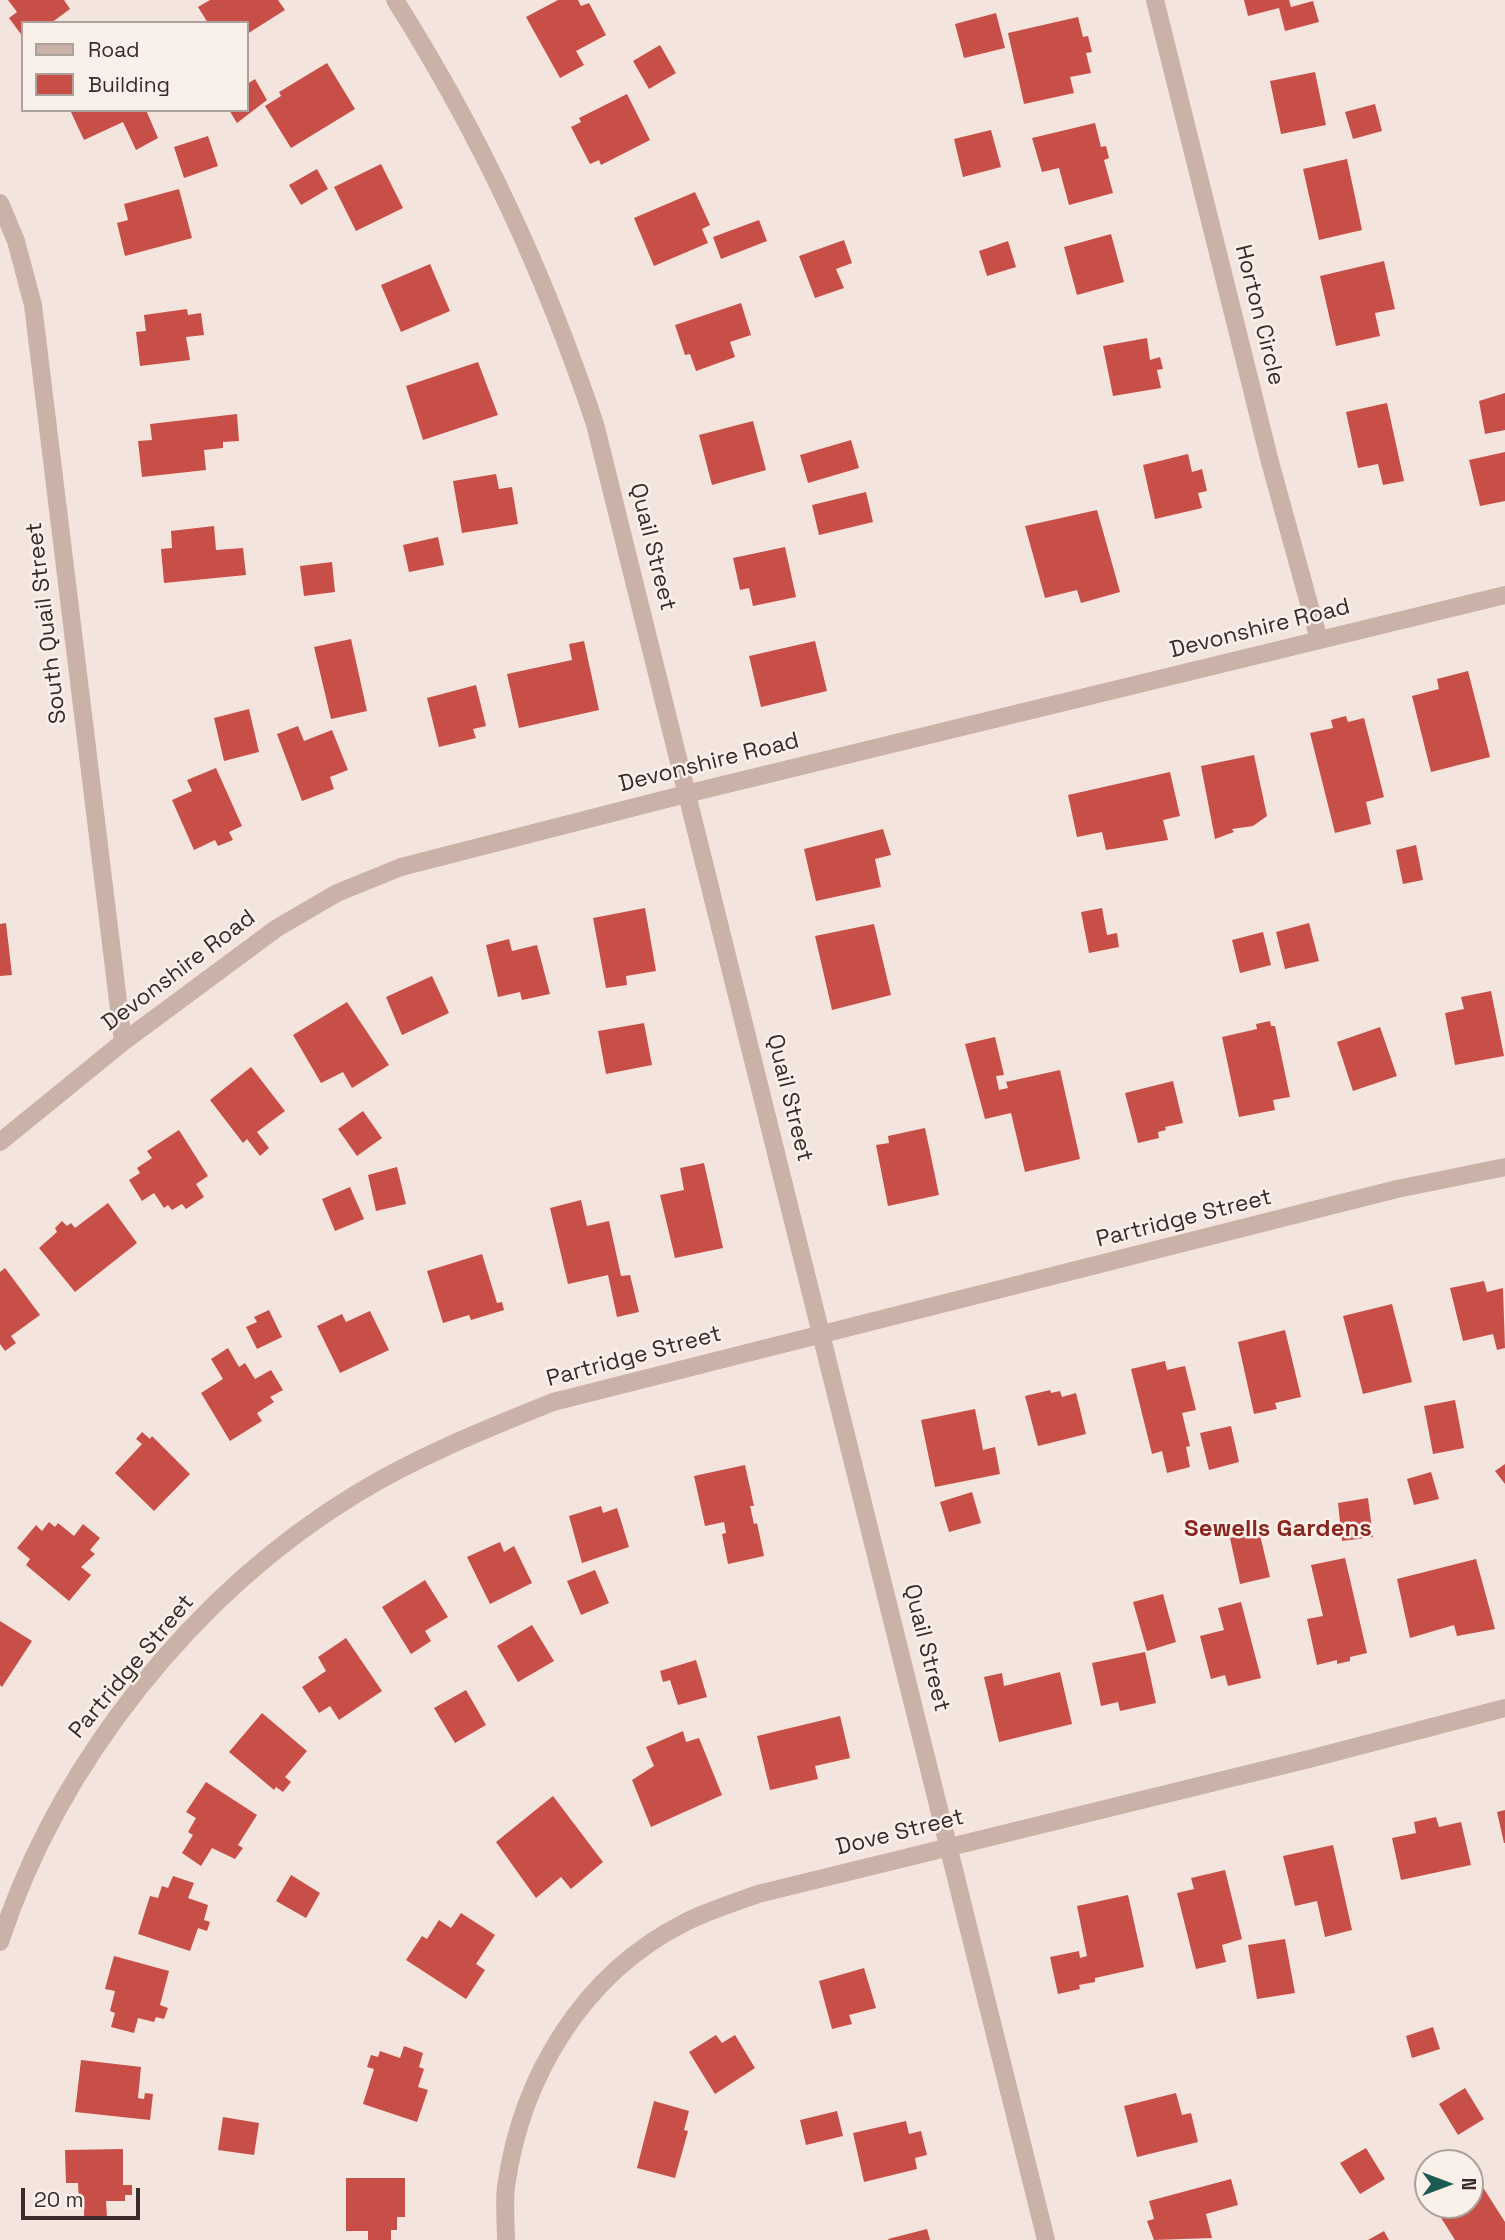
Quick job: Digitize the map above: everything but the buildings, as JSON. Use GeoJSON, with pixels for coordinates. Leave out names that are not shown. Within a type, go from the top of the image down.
{"type":"FeatureCollection","features":[{"type":"Feature","properties":{"kind":"street","name":"Quail Street"},"geometry":{"type":"LineString","coordinates":[[395,0],[447,82],[519,226],[565,336],[595,424],[628,546],[686,794],[951,1846],[1046,2240]]}},
{"type":"Feature","properties":{"kind":"street","name":"Horton Circle"},"geometry":{"type":"LineString","coordinates":[[1155,0],[1270,463],[1319,640]]}},
{"type":"Feature","properties":{"kind":"street","name":"South Quail Street"},"geometry":{"type":"LineString","coordinates":[[0,203],[16,241],[33,305],[123,1042]]}},
{"type":"Feature","properties":{"kind":"street","name":"Devonshire Road"},"geometry":{"type":"LineString","coordinates":[[0,1142],[123,1042],[277,928],[337,894],[401,867],[686,794],[1505,595]]}},
{"type":"Feature","properties":{"kind":"street","name":"Partridge Street"},"geometry":{"type":"LineString","coordinates":[[0,1942],[47,1829],[92,1750],[170,1653],[239,1580],[281,1545],[356,1493],[440,1449],[553,1402],[1184,1245],[1397,1189],[1505,1167]]}},
{"type":"Feature","properties":{"kind":"street","name":"Dove Street"},"geometry":{"type":"LineString","coordinates":[[506,2240],[506,2189],[522,2113],[542,2065],[572,2017],[610,1976],[645,1947],[684,1923],[758,1894],[1505,1708]]}},
{"type":"Feature","properties":{"kind":"district","name":"Sewells Gardens"},"geometry":{"type":"Point","coordinates":[1278,1529]}}]}
